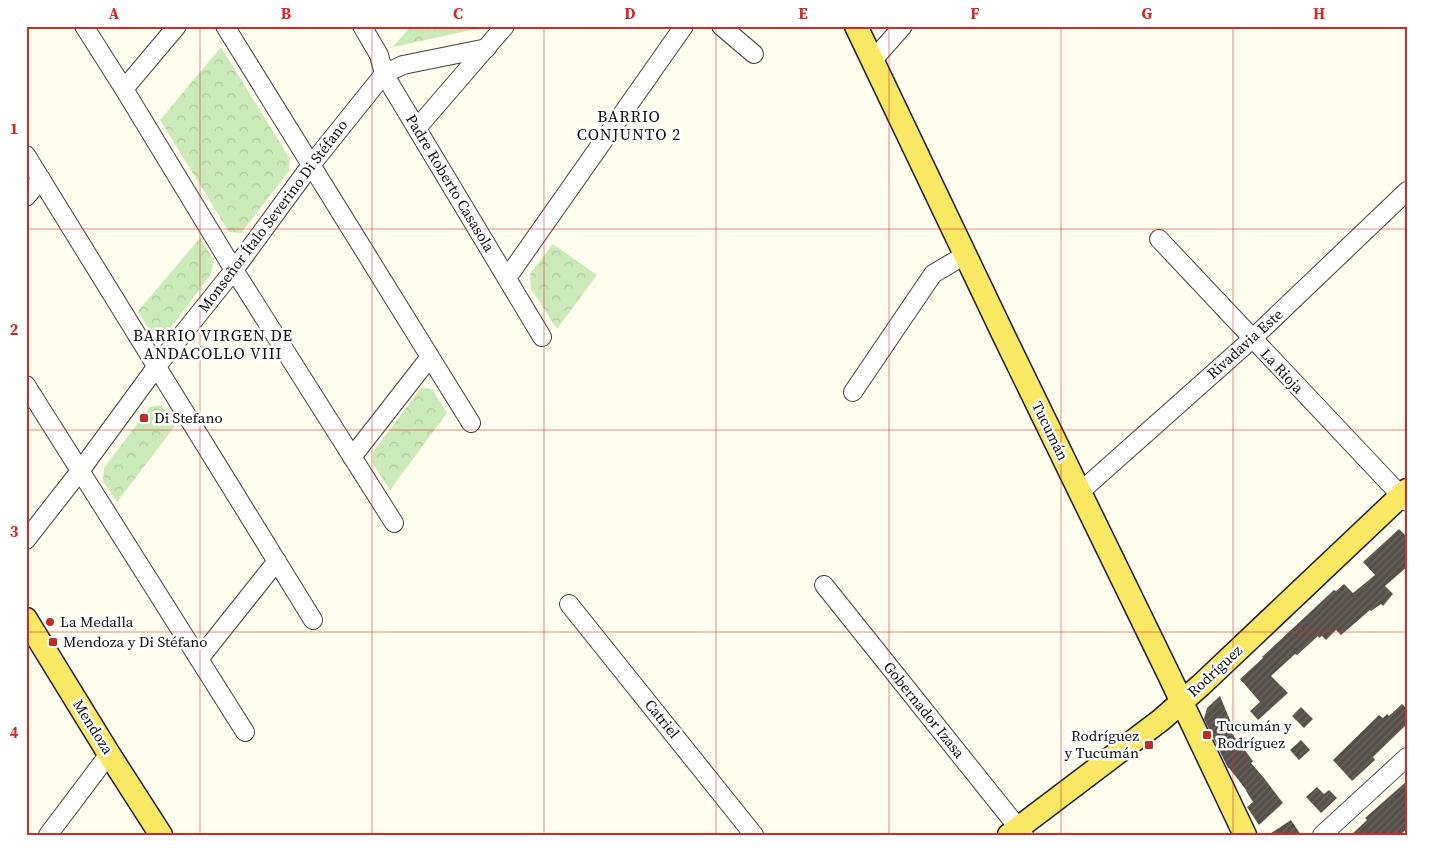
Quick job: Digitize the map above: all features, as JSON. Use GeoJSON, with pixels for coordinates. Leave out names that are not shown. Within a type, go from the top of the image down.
{"type":"FeatureCollection","features":[{"type":"Feature","properties":{"kind":"main road","name":"Tucumán"},"geometry":{"type":"LineString","coordinates":[[856,26],[1245,835]]}},
{"type":"Feature","properties":{"kind":"main road","name":"Rodríguez"},"geometry":{"type":"LineString","coordinates":[[1017,832],[1182,702],[1405,496]]}},
{"type":"Feature","properties":{"kind":"main road","name":"Mendoza"},"geometry":{"type":"LineString","coordinates":[[27,623],[161,835]]}},
{"type":"Feature","properties":{"kind":"street"},"geometry":{"type":"LineString","coordinates":[[84,26],[234,270],[394,523]]}},
{"type":"Feature","properties":{"kind":"street"},"geometry":{"type":"LineString","coordinates":[[124,89],[177,26]]}},
{"type":"Feature","properties":{"kind":"street"},"geometry":{"type":"LineString","coordinates":[[225,26],[471,423]]}},
{"type":"Feature","properties":{"kind":"street","name":"Padre Roberto Casasola"},"geometry":{"type":"LineString","coordinates":[[362,26],[379,55],[384,74],[542,338]]}},
{"type":"Feature","properties":{"kind":"street"},"geometry":{"type":"LineString","coordinates":[[417,128],[505,26]]}},
{"type":"Feature","properties":{"kind":"street"},"geometry":{"type":"LineString","coordinates":[[507,278],[684,26]]}},
{"type":"Feature","properties":{"kind":"street"},"geometry":{"type":"LineString","coordinates":[[720,26],[754,54]]}},
{"type":"Feature","properties":{"kind":"street"},"geometry":{"type":"LineString","coordinates":[[872,61],[903,26]]}},
{"type":"Feature","properties":{"kind":"street","name":"Monseñor Ítalo Severino Di Stéfano"},"geometry":{"type":"LineString","coordinates":[[26,540],[80,471],[157,366],[234,270],[311,164],[384,74],[403,65],[487,48]]}},
{"type":"Feature","properties":{"kind":"street"},"geometry":{"type":"LineString","coordinates":[[26,155],[313,620]]}},
{"type":"Feature","properties":{"kind":"street"},"geometry":{"type":"LineString","coordinates":[[26,197],[41,180]]}},
{"type":"Feature","properties":{"kind":"street","name":"Rivadavia Este"},"geometry":{"type":"LineString","coordinates":[[1080,492],[1252,339],[1407,191]]}},
{"type":"Feature","properties":{"kind":"street","name":"La Rioja"},"geometry":{"type":"LineString","coordinates":[[1159,239],[1252,339],[1405,496]]}},
{"type":"Feature","properties":{"kind":"street"},"geometry":{"type":"LineString","coordinates":[[852,392],[933,274],[965,255]]}},
{"type":"Feature","properties":{"kind":"street"},"geometry":{"type":"LineString","coordinates":[[352,457],[430,356]]}},
{"type":"Feature","properties":{"kind":"street"},"geometry":{"type":"LineString","coordinates":[[26,385],[245,732]]}},
{"type":"Feature","properties":{"kind":"street"},"geometry":{"type":"LineString","coordinates":[[199,659],[277,562]]}},
{"type":"Feature","properties":{"kind":"street","name":"Gobernador Izasa"},"geometry":{"type":"LineString","coordinates":[[824,585],[1017,832]]}},
{"type":"Feature","properties":{"kind":"street","name":"Catriel"},"geometry":{"type":"LineString","coordinates":[[569,604],[754,835]]}},
{"type":"Feature","properties":{"kind":"street"},"geometry":{"type":"LineString","coordinates":[[48,835],[109,754]]}},
{"type":"Feature","properties":{"kind":"street"},"geometry":{"type":"LineString","coordinates":[[1322,835],[1407,757]]}},
{"type":"Feature","properties":{"kind":"green space"},"geometry":{"type":"Polygon","coordinates":[[[411,26],[485,26],[393,47],[411,26]]]}},
{"type":"Feature","properties":{"kind":"green space"},"geometry":{"type":"Polygon","coordinates":[[[221,47],[290,159],[289,171],[241,233],[229,232],[160,120],[221,47]]]}},
{"type":"Feature","properties":{"kind":"green space"},"geometry":{"type":"Polygon","coordinates":[[[200,238],[214,260],[211,274],[164,337],[151,333],[138,311],[200,238]]]}},
{"type":"Feature","properties":{"kind":"green space"},"geometry":{"type":"Polygon","coordinates":[[[553,244],[597,275],[557,329],[531,289],[530,274],[553,244]]]}},
{"type":"Feature","properties":{"kind":"green space"},"geometry":{"type":"Polygon","coordinates":[[[421,388],[432,389],[447,413],[390,490],[373,464],[373,452],[421,388]]]}},
{"type":"Feature","properties":{"kind":"green space"},"geometry":{"type":"Polygon","coordinates":[[[162,405],[175,426],[117,502],[103,481],[104,468],[150,407],[162,405]]]}},
{"type":"Feature","properties":{"kind":"building"},"geometry":{"type":"Polygon","coordinates":[[[1399,529],[1407,537],[1407,567],[1385,586],[1393,594],[1383,606],[1381,604],[1370,610],[1341,635],[1336,630],[1326,640],[1322,636],[1319,638],[1318,636],[1271,676],[1288,693],[1258,720],[1250,711],[1260,702],[1240,679],[1334,590],[1336,591],[1344,584],[1353,593],[1375,575],[1363,562],[1399,529]]]}},
{"type":"Feature","properties":{"kind":"building"},"geometry":{"type":"Polygon","coordinates":[[[1220,696],[1232,725],[1227,727],[1253,761],[1251,763],[1283,803],[1259,825],[1247,807],[1253,802],[1247,791],[1228,768],[1204,719],[1207,708],[1220,696]]]}},
{"type":"Feature","properties":{"kind":"building"},"geometry":{"type":"Polygon","coordinates":[[[1402,704],[1407,709],[1407,724],[1373,757],[1375,760],[1352,781],[1333,760],[1379,715],[1383,718],[1387,714],[1389,716],[1402,704]]]}},
{"type":"Feature","properties":{"kind":"building"},"geometry":{"type":"Polygon","coordinates":[[[1301,707],[1313,719],[1304,728],[1292,716],[1301,707]]]}},
{"type":"Feature","properties":{"kind":"building"},"geometry":{"type":"Polygon","coordinates":[[[1301,740],[1310,750],[1299,760],[1290,750],[1301,740]]]}},
{"type":"Feature","properties":{"kind":"building"},"geometry":{"type":"Polygon","coordinates":[[[1407,781],[1407,829],[1400,835],[1351,835],[1367,820],[1365,818],[1407,781]]]}},
{"type":"Feature","properties":{"kind":"building"},"geometry":{"type":"Polygon","coordinates":[[[1317,787],[1324,794],[1329,790],[1337,798],[1321,813],[1306,797],[1317,787]]]}},
{"type":"Feature","properties":{"kind":"building"},"geometry":{"type":"Polygon","coordinates":[[[1291,820],[1301,835],[1268,835],[1291,820]]]}},
{"type":"Feature","properties":{"kind":"place","name":"Di Stefano"},"geometry":{"type":"Point","coordinates":[144,418]}},
{"type":"Feature","properties":{"kind":"place","name":"La Medalla"},"geometry":{"type":"Point","coordinates":[50,622]}},
{"type":"Feature","properties":{"kind":"place","name":"Mendoza y Di Stéfano"},"geometry":{"type":"Point","coordinates":[53,642]}},
{"type":"Feature","properties":{"kind":"place","name":"Tucumán y Rodríguez"},"geometry":{"type":"Point","coordinates":[1207,735]}},
{"type":"Feature","properties":{"kind":"place","name":"Rodríguez y Tucumán"},"geometry":{"type":"Point","coordinates":[1149,745]}},
{"type":"Feature","properties":{"kind":"district","name":"BARRIO CONJUNTO 2"},"geometry":{"type":"Point","coordinates":[629,125]}},
{"type":"Feature","properties":{"kind":"district","name":"BARRIO VIRGEN DE ANDACOLLO VIII"},"geometry":{"type":"Point","coordinates":[213,344]}}]}
